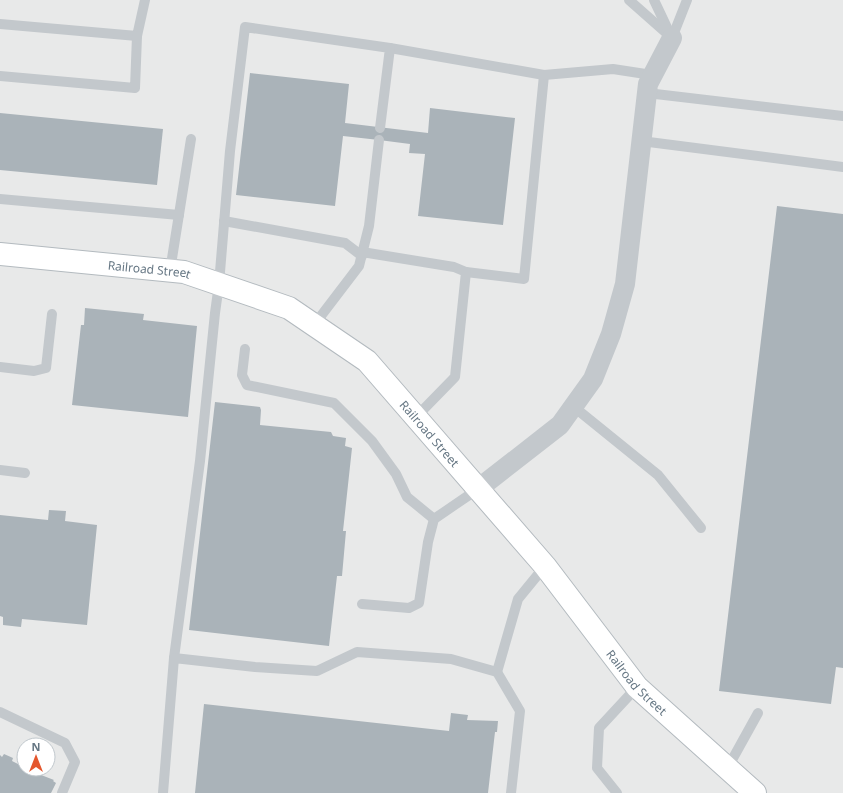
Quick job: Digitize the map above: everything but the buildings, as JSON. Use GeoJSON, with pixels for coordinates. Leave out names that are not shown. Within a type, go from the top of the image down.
{"type":"FeatureCollection","features":[{"type":"Feature","properties":{"kind":"street"},"geometry":{"type":"LineString","coordinates":[[478,489],[560,425],[593,379],[611,334],[625,284],[641,140],[650,84],[672,38]]}},
{"type":"Feature","properties":{"kind":"street","name":"Railroad Street"},"geometry":{"type":"LineString","coordinates":[[0,254],[184,272],[289,308],[367,361],[545,566],[637,687],[727,769],[746,790]]}},
{"type":"Feature","properties":{"kind":"lane"},"geometry":{"type":"LineString","coordinates":[[0,76],[135,88],[137,36],[145,0]]}},
{"type":"Feature","properties":{"kind":"lane"},"geometry":{"type":"LineString","coordinates":[[629,0],[672,38]]}},
{"type":"Feature","properties":{"kind":"lane"},"geometry":{"type":"LineString","coordinates":[[654,0],[672,38]]}},
{"type":"Feature","properties":{"kind":"lane"},"geometry":{"type":"LineString","coordinates":[[672,38],[687,0]]}},
{"type":"Feature","properties":{"kind":"lane"},"geometry":{"type":"LineString","coordinates":[[0,24],[137,36]]}},
{"type":"Feature","properties":{"kind":"lane"},"geometry":{"type":"LineString","coordinates":[[163,793],[174,658],[199,469],[219,284],[230,151],[245,27],[390,48],[544,75],[613,69],[650,84],[843,116]]}},
{"type":"Feature","properties":{"kind":"lane"},"geometry":{"type":"LineString","coordinates":[[380,128],[390,48]]}},
{"type":"Feature","properties":{"kind":"lane"},"geometry":{"type":"LineString","coordinates":[[224,221],[345,243],[362,254],[454,267],[466,272],[524,279],[544,75]]}},
{"type":"Feature","properties":{"kind":"lane"},"geometry":{"type":"LineString","coordinates":[[170,271],[191,139]]}},
{"type":"Feature","properties":{"kind":"lane"},"geometry":{"type":"LineString","coordinates":[[314,325],[359,266],[368,226],[379,140]]}},
{"type":"Feature","properties":{"kind":"lane"},"geometry":{"type":"LineString","coordinates":[[641,140],[843,167]]}},
{"type":"Feature","properties":{"kind":"lane"},"geometry":{"type":"LineString","coordinates":[[0,199],[179,215]]}},
{"type":"Feature","properties":{"kind":"lane"},"geometry":{"type":"LineString","coordinates":[[416,417],[454,377],[466,272]]}},
{"type":"Feature","properties":{"kind":"lane"},"geometry":{"type":"LineString","coordinates":[[0,367],[34,371],[46,368],[52,314]]}},
{"type":"Feature","properties":{"kind":"lane"},"geometry":{"type":"LineString","coordinates":[[245,348],[242,375],[247,384],[334,403],[372,440],[396,474],[407,496],[434,519]]}},
{"type":"Feature","properties":{"kind":"lane"},"geometry":{"type":"LineString","coordinates":[[574,407],[658,475],[701,528]]}},
{"type":"Feature","properties":{"kind":"lane"},"geometry":{"type":"LineString","coordinates":[[0,470],[25,473]]}},
{"type":"Feature","properties":{"kind":"lane"},"geometry":{"type":"LineString","coordinates":[[362,604],[409,608],[419,603],[428,542],[434,519],[478,489]]}},
{"type":"Feature","properties":{"kind":"lane"},"geometry":{"type":"LineString","coordinates":[[497,672],[518,598],[545,566]]}},
{"type":"Feature","properties":{"kind":"lane"},"geometry":{"type":"LineString","coordinates":[[174,658],[255,667],[317,671],[357,652],[451,659],[497,672],[520,711],[511,793]]}},
{"type":"Feature","properties":{"kind":"lane"},"geometry":{"type":"LineString","coordinates":[[617,793],[597,768],[599,728],[637,687]]}},
{"type":"Feature","properties":{"kind":"lane"},"geometry":{"type":"LineString","coordinates":[[0,712],[65,743],[75,762],[62,793]]}},
{"type":"Feature","properties":{"kind":"lane"},"geometry":{"type":"LineString","coordinates":[[727,769],[758,713]]}},
{"type":"Feature","properties":{"kind":"shaded area"},"geometry":{"type":"Polygon","coordinates":[[[0,0],[843,0],[843,793],[0,793],[0,0]]]}}]}
